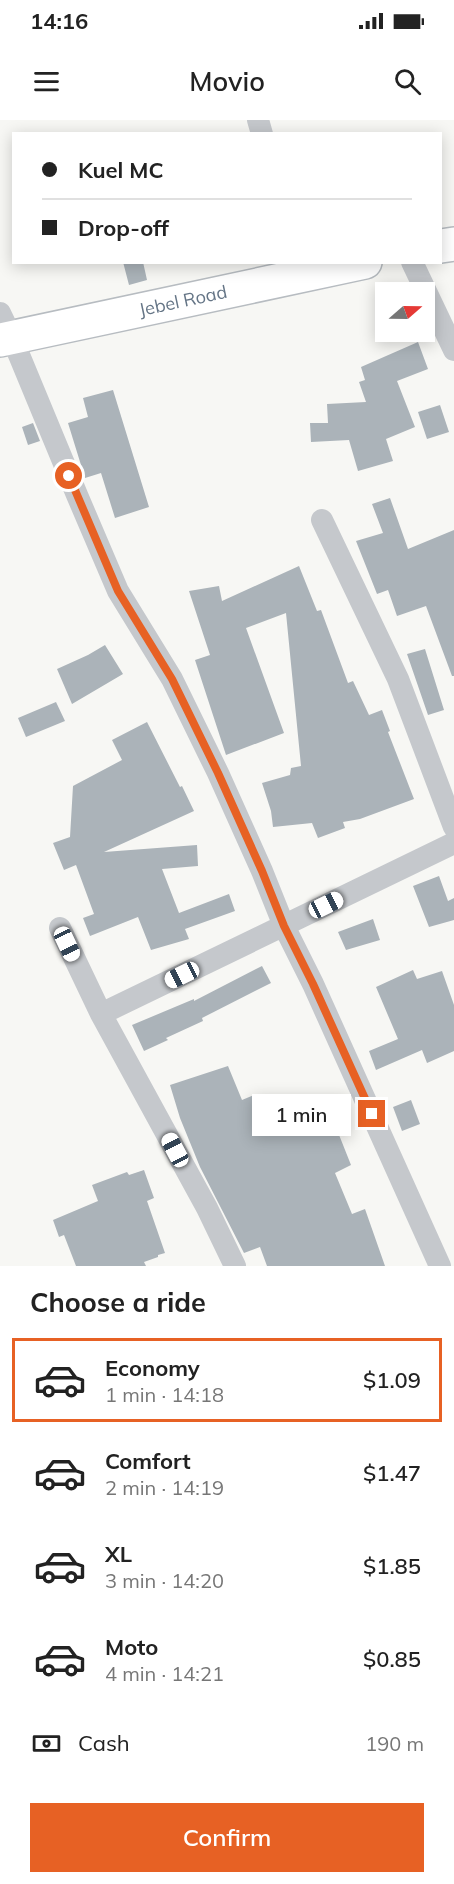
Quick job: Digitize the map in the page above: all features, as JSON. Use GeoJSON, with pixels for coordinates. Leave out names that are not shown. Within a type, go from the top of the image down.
{"type":"FeatureCollection","features":[{"type":"Feature","properties":{"kind":"main road","name":"Jebel Road"},"geometry":{"type":"LineString","coordinates":[[4,330],[302,269],[347,264]]}},
{"type":"Feature","properties":{"kind":"street"},"geometry":{"type":"LineString","coordinates":[[413,264],[454,350]]}},
{"type":"Feature","properties":{"kind":"street"},"geometry":{"type":"LineString","coordinates":[[4,330],[118,591],[172,679],[223,784],[284,926],[313,984],[440,1266]]}},
{"type":"Feature","properties":{"kind":"street"},"geometry":{"type":"LineString","coordinates":[[322,520],[398,679],[454,828]]}},
{"type":"Feature","properties":{"kind":"street"},"geometry":{"type":"LineString","coordinates":[[101,1014],[454,843]]}},
{"type":"Feature","properties":{"kind":"street"},"geometry":{"type":"LineString","coordinates":[[60,928],[101,1014],[207,1208],[235,1266]]}},
{"type":"Feature","properties":{"kind":"building"},"geometry":{"type":"Polygon","coordinates":[[[124,264],[143,264],[147,280],[129,285],[124,264]]]}},
{"type":"Feature","properties":{"kind":"building"},"geometry":{"type":"Polygon","coordinates":[[[418,342],[428,369],[397,381],[415,427],[386,439],[393,461],[358,471],[349,440],[311,442],[310,423],[328,423],[327,404],[366,402],[359,382],[365,380],[361,367],[418,342]]]}},
{"type":"Feature","properties":{"kind":"building"},"geometry":{"type":"Polygon","coordinates":[[[113,390],[149,507],[115,518],[101,473],[85,478],[68,423],[88,417],[83,398],[113,390]]]}},
{"type":"Feature","properties":{"kind":"building"},"geometry":{"type":"Polygon","coordinates":[[[440,405],[449,432],[427,439],[418,412],[440,405]]]}},
{"type":"Feature","properties":{"kind":"building"},"geometry":{"type":"Polygon","coordinates":[[[33,423],[40,441],[28,445],[22,427],[33,423]]]}},
{"type":"Feature","properties":{"kind":"building"},"geometry":{"type":"Polygon","coordinates":[[[390,498],[408,549],[454,530],[454,676],[452,676],[426,606],[397,616],[388,590],[377,594],[356,541],[383,533],[372,504],[390,498]]]}},
{"type":"Feature","properties":{"kind":"building"},"geometry":{"type":"Polygon","coordinates":[[[299,566],[317,611],[321,610],[348,683],[353,681],[369,715],[382,710],[414,799],[360,819],[343,822],[345,828],[318,838],[312,823],[273,827],[271,811],[262,783],[290,775],[291,768],[301,766],[286,613],[246,628],[284,733],[226,755],[195,660],[210,655],[189,591],[219,586],[222,601],[299,566]]]}},
{"type":"Feature","properties":{"kind":"building"},"geometry":{"type":"Polygon","coordinates":[[[105,645],[123,674],[72,704],[57,669],[105,645]]]}},
{"type":"Feature","properties":{"kind":"building"},"geometry":{"type":"Polygon","coordinates":[[[425,649],[444,710],[428,715],[407,654],[425,649]]]}},
{"type":"Feature","properties":{"kind":"building"},"geometry":{"type":"Polygon","coordinates":[[[56,702],[65,721],[26,737],[18,718],[56,702]]]}},
{"type":"Feature","properties":{"kind":"building"},"geometry":{"type":"Polygon","coordinates":[[[147,722],[194,811],[104,852],[197,845],[198,866],[162,869],[179,913],[229,894],[235,911],[185,929],[189,939],[151,950],[138,917],[90,936],[83,918],[94,914],[76,865],[64,870],[53,843],[70,837],[73,786],[122,760],[112,740],[147,722]]]}},
{"type":"Feature","properties":{"kind":"building"},"geometry":{"type":"Polygon","coordinates":[[[439,876],[448,901],[454,898],[454,920],[429,927],[413,886],[439,876]]]}},
{"type":"Feature","properties":{"kind":"building"},"geometry":{"type":"Polygon","coordinates":[[[373,919],[380,940],[346,950],[338,932],[373,919]]]}},
{"type":"Feature","properties":{"kind":"building"},"geometry":{"type":"Polygon","coordinates":[[[262,966],[271,983],[144,1051],[132,1025],[194,999],[194,1001],[262,966]]]}},
{"type":"Feature","properties":{"kind":"building"},"geometry":{"type":"Polygon","coordinates":[[[413,970],[417,979],[442,971],[454,1005],[454,1051],[427,1063],[422,1050],[376,1070],[369,1051],[398,1039],[376,987],[413,970]]]}},
{"type":"Feature","properties":{"kind":"building"},"geometry":{"type":"Polygon","coordinates":[[[228,1066],[242,1100],[254,1095],[258,1104],[274,1096],[282,1114],[324,1097],[351,1165],[335,1173],[352,1214],[365,1209],[385,1266],[267,1266],[260,1247],[244,1253],[200,1167],[180,1118],[170,1085],[228,1066]]]}},
{"type":"Feature","properties":{"kind":"building"},"geometry":{"type":"Polygon","coordinates":[[[411,1100],[420,1124],[402,1131],[393,1107],[411,1100]]]}},
{"type":"Feature","properties":{"kind":"building"},"geometry":{"type":"Polygon","coordinates":[[[144,1170],[154,1198],[147,1201],[165,1253],[144,1262],[146,1266],[76,1266],[64,1235],[59,1237],[53,1220],[98,1201],[92,1185],[127,1172],[129,1175],[144,1170]]]}},
{"type":"Feature","properties":{"kind":"route"},"geometry":{"type":"LineString","coordinates":[[69,476],[118,591],[172,679],[218,773],[284,926],[372,1114]]}}]}
